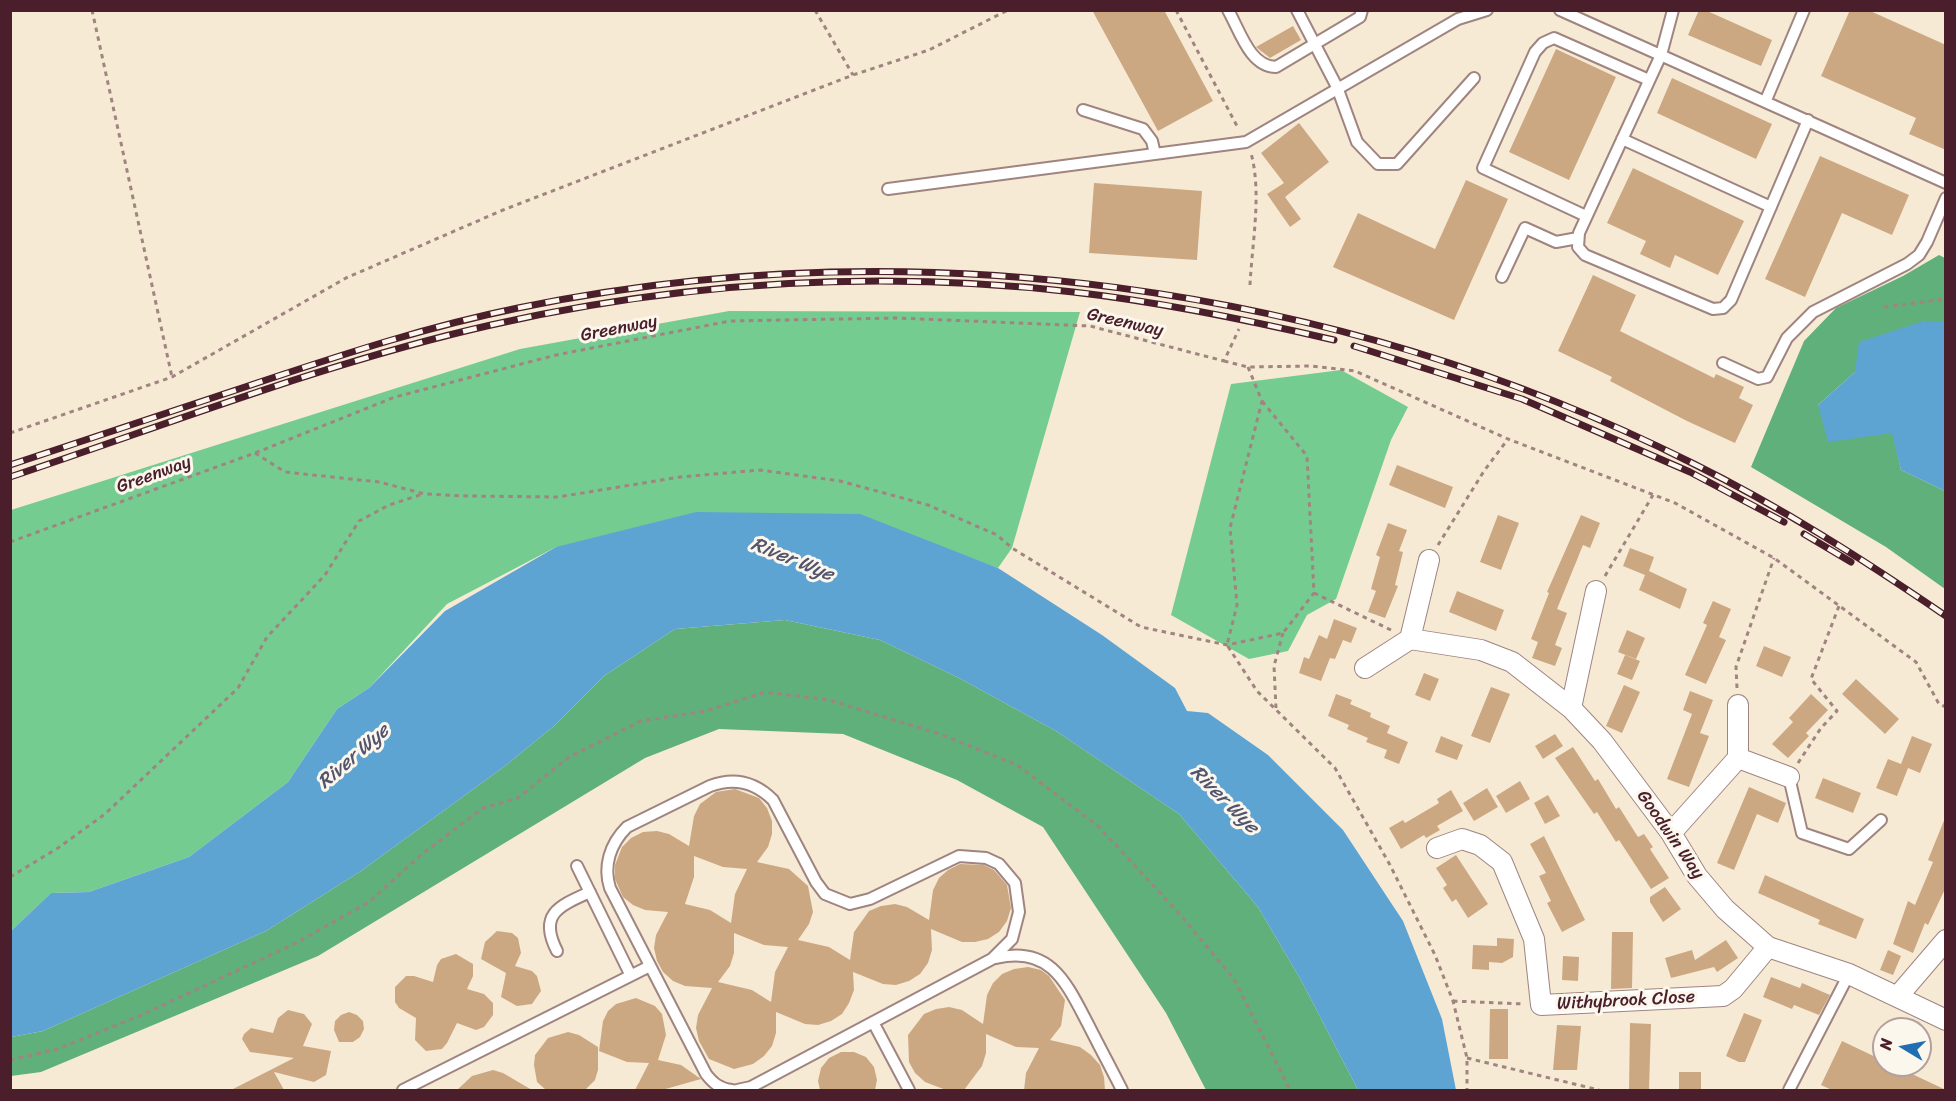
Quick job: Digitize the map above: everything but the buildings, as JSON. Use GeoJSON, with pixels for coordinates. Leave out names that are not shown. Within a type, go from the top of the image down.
{"type":"FeatureCollection","features":[{"type":"Feature","properties":{"kind":"street"},"geometry":{"type":"LineString","coordinates":[[1365,668],[1410,639],[1429,560]]}},
{"type":"Feature","properties":{"kind":"street"},"geometry":{"type":"LineString","coordinates":[[1571,708],[1596,591]]}},
{"type":"Feature","properties":{"kind":"street","name":"Goodwin Way"},"geometry":{"type":"LineString","coordinates":[[1410,639],[1481,650],[1512,662],[1571,708],[1602,741],[1671,833],[1697,876],[1725,909],[1768,947],[1849,974],[1946,1020]]}},
{"type":"Feature","properties":{"kind":"street"},"geometry":{"type":"LineString","coordinates":[[1671,833],[1738,758],[1738,705]]}},
{"type":"Feature","properties":{"kind":"street"},"geometry":{"type":"LineString","coordinates":[[1738,758],[1789,777]]}},
{"type":"Feature","properties":{"kind":"street","name":"Withybrook Close"},"geometry":{"type":"LineString","coordinates":[[1437,848],[1462,839],[1480,845],[1502,862],[1534,939],[1541,1005],[1723,996],[1733,989],[1768,947]]}},
{"type":"Feature","properties":{"kind":"street"},"geometry":{"type":"LineString","coordinates":[[1898,996],[1946,940]]}},
{"type":"Feature","properties":{"kind":"lane"},"geometry":{"type":"LineString","coordinates":[[1228,10],[1256,61],[1265,67],[1276,67],[1360,17],[1362,10]]}},
{"type":"Feature","properties":{"kind":"lane"},"geometry":{"type":"LineString","coordinates":[[1297,10],[1338,87],[1357,142],[1378,164],[1397,164],[1474,78]]}},
{"type":"Feature","properties":{"kind":"lane"},"geometry":{"type":"LineString","coordinates":[[888,189],[1246,142],[1458,19],[1487,10]]}},
{"type":"Feature","properties":{"kind":"lane"},"geometry":{"type":"LineString","coordinates":[[1560,10],[1766,100],[1946,183]]}},
{"type":"Feature","properties":{"kind":"lane"},"geometry":{"type":"LineString","coordinates":[[1673,10],[1661,55],[1586,216],[1578,238],[1578,247],[1585,255],[1713,309],[1723,308],[1731,300],[1808,120]]}},
{"type":"Feature","properties":{"kind":"lane"},"geometry":{"type":"LineString","coordinates":[[1766,100],[1804,10]]}},
{"type":"Feature","properties":{"kind":"lane"},"geometry":{"type":"LineString","coordinates":[[1586,216],[1483,168],[1535,52],[1543,43],[1554,38],[1649,80]]}},
{"type":"Feature","properties":{"kind":"lane"},"geometry":{"type":"LineString","coordinates":[[1083,110],[1143,129],[1152,141],[1155,154]]}},
{"type":"Feature","properties":{"kind":"lane"},"geometry":{"type":"LineString","coordinates":[[1622,139],[1771,207]]}},
{"type":"Feature","properties":{"kind":"lane"},"geometry":{"type":"LineString","coordinates":[[1723,363],[1758,379],[1767,377],[1787,338],[1813,312],[1919,255],[1946,198]]}},
{"type":"Feature","properties":{"kind":"lane"},"geometry":{"type":"LineString","coordinates":[[1502,277],[1525,228],[1556,242],[1578,238]]}},
{"type":"Feature","properties":{"kind":"lane"},"geometry":{"type":"LineString","coordinates":[[1789,777],[1802,833],[1849,849],[1881,820]]}},
{"type":"Feature","properties":{"kind":"lane"},"geometry":{"type":"LineString","coordinates":[[732,1090],[714,1087],[650,966],[606,876],[613,846],[627,827],[722,781],[752,784],[773,800],[816,882],[825,894],[836,900],[861,902],[959,856],[986,858],[999,864],[1015,883],[1019,912],[1012,939],[992,959]]}},
{"type":"Feature","properties":{"kind":"lane"},"geometry":{"type":"LineString","coordinates":[[577,866],[630,974]]}},
{"type":"Feature","properties":{"kind":"lane"},"geometry":{"type":"LineString","coordinates":[[557,951],[550,937],[549,921],[556,910],[590,892]]}},
{"type":"Feature","properties":{"kind":"lane"},"geometry":{"type":"LineString","coordinates":[[737,1090],[751,1088],[992,959],[1010,955],[1029,956],[1050,966],[1059,974],[1073,994],[1122,1090]]}},
{"type":"Feature","properties":{"kind":"lane"},"geometry":{"type":"LineString","coordinates":[[403,1090],[630,974],[650,966]]}},
{"type":"Feature","properties":{"kind":"lane"},"geometry":{"type":"LineString","coordinates":[[1789,1090],[1849,974]]}},
{"type":"Feature","properties":{"kind":"lane"},"geometry":{"type":"LineString","coordinates":[[873,1022],[909,1090]]}},
{"type":"Feature","properties":{"kind":"path"},"geometry":{"type":"LineString","coordinates":[[92,10],[172,377]]}},
{"type":"Feature","properties":{"kind":"path"},"geometry":{"type":"LineString","coordinates":[[815,10],[853,75]]}},
{"type":"Feature","properties":{"kind":"path"},"geometry":{"type":"LineString","coordinates":[[10,434],[172,377],[346,278],[503,210],[853,75],[928,50],[1008,10]]}},
{"type":"Feature","properties":{"kind":"path"},"geometry":{"type":"LineString","coordinates":[[1884,307],[1946,299]]}},
{"type":"Feature","properties":{"kind":"path","name":"Greenway"},"geometry":{"type":"LineString","coordinates":[[10,542],[255,453],[395,397],[556,355],[730,321],[897,318],[1090,326],[1248,367],[1310,366],[1355,371],[1508,439],[1675,503],[1774,558],[1916,662],[1939,704],[1946,707]]}},
{"type":"Feature","properties":{"kind":"path"},"geometry":{"type":"LineString","coordinates":[[1224,361],[1239,329]]}},
{"type":"Feature","properties":{"kind":"path"},"geometry":{"type":"LineString","coordinates":[[1248,367],[1262,401],[1307,456],[1314,593],[1283,633],[1274,666],[1276,709]]}},
{"type":"Feature","properties":{"kind":"path"},"geometry":{"type":"LineString","coordinates":[[1262,401],[1230,528],[1237,606],[1227,645],[1257,691],[1335,768],[1390,865],[1435,955],[1453,1001],[1467,1058],[1467,1090]]}},
{"type":"Feature","properties":{"kind":"path"},"geometry":{"type":"LineString","coordinates":[[1429,560],[1484,471],[1508,439]]}},
{"type":"Feature","properties":{"kind":"path"},"geometry":{"type":"LineString","coordinates":[[255,453],[285,472],[379,482],[425,494],[558,497],[680,477],[760,470],[840,481],[928,505],[997,536],[1012,548],[1140,627],[1227,645],[1283,633]]}},
{"type":"Feature","properties":{"kind":"path"},"geometry":{"type":"LineString","coordinates":[[10,877],[58,848],[105,814],[238,688],[267,637],[325,575],[359,521],[389,505],[425,494]]}},
{"type":"Feature","properties":{"kind":"path"},"geometry":{"type":"LineString","coordinates":[[1596,591],[1653,495]]}},
{"type":"Feature","properties":{"kind":"path"},"geometry":{"type":"LineString","coordinates":[[1738,705],[1736,667],[1774,558]]}},
{"type":"Feature","properties":{"kind":"path"},"geometry":{"type":"LineString","coordinates":[[1314,593],[1410,639]]}},
{"type":"Feature","properties":{"kind":"path"},"geometry":{"type":"LineString","coordinates":[[1789,777],[1821,728],[1837,711],[1811,679],[1839,606]]}},
{"type":"Feature","properties":{"kind":"path"},"geometry":{"type":"LineString","coordinates":[[10,1060],[58,1048],[146,1013],[294,944],[369,902],[422,854],[483,808],[518,798],[569,757],[641,721],[706,711],[765,692],[829,700],[940,734],[1017,765],[1098,826],[1177,911],[1234,980],[1290,1090]]}},
{"type":"Feature","properties":{"kind":"path"},"geometry":{"type":"LineString","coordinates":[[1453,1001],[1541,1005]]}},
{"type":"Feature","properties":{"kind":"path"},"geometry":{"type":"LineString","coordinates":[[1467,1058],[1599,1090]]}},
{"type":"Feature","properties":{"kind":"green space"},"geometry":{"type":"Polygon","coordinates":[[[1939,255],[1945,258],[1945,321],[1924,321],[1855,372],[1818,405],[1893,433],[1901,470],[1945,491],[1945,589],[1886,547],[1751,467],[1804,341],[1836,308],[1903,276],[1939,255]]]}},
{"type":"Feature","properties":{"kind":"green space"},"geometry":{"type":"Polygon","coordinates":[[[729,311],[1080,312],[1012,548],[998,568],[939,546],[556,547],[447,604],[369,688],[337,709],[288,782],[189,857],[89,892],[51,893],[11,931],[11,510],[520,349],[729,311]]]}},
{"type":"Feature","properties":{"kind":"green space"},"geometry":{"type":"Polygon","coordinates":[[[1341,370],[1408,407],[1391,440],[1336,599],[1307,615],[1288,651],[1249,659],[1171,615],[1231,384],[1341,370]]]}},
{"type":"Feature","properties":{"kind":"green space"},"geometry":{"type":"Polygon","coordinates":[[[785,620],[880,640],[959,678],[1056,731],[1179,814],[1258,907],[1301,980],[1358,1090],[1206,1090],[1166,1013],[1043,827],[957,780],[843,734],[719,729],[645,758],[318,956],[41,1072],[11,1076],[11,1037],[43,1031],[266,931],[361,871],[505,766],[554,726],[604,676],[675,629],[785,620]]]}},
{"type":"Feature","properties":{"kind":"water"},"geometry":{"type":"Polygon","coordinates":[[[1924,321],[1945,321],[1945,491],[1901,470],[1892,433],[1828,442],[1818,405],[1855,372],[1859,342],[1924,321]]]}},
{"type":"Feature","properties":{"kind":"water","name":"River Wye"},"geometry":{"type":"Polygon","coordinates":[[[696,512],[860,514],[998,568],[1102,635],[1175,688],[1187,711],[1208,713],[1268,755],[1343,830],[1403,921],[1442,1019],[1456,1090],[1358,1090],[1301,980],[1258,907],[1179,814],[1056,731],[959,678],[880,640],[785,620],[675,629],[604,676],[554,726],[505,766],[361,871],[266,931],[43,1031],[11,1037],[11,931],[51,893],[89,892],[189,857],[288,782],[337,709],[369,688],[445,611],[556,547],[696,512]]]}},
{"type":"Feature","properties":{"kind":"railway"},"geometry":{"type":"LineString","coordinates":[[10,465],[357,350],[453,323],[518,308],[666,284],[816,273],[967,274],[1117,288],[1266,313],[1412,351],[1555,401],[1692,463],[1822,535],[1946,616]]}},
{"type":"Feature","properties":{"kind":"railway"},"geometry":{"type":"LineString","coordinates":[[10,477],[309,375],[430,340],[563,310],[708,290],[854,281],[1000,285],[1073,292],[1172,306],[1334,340]]}},
{"type":"Feature","properties":{"kind":"railway"},"geometry":{"type":"LineString","coordinates":[[1354,346],[1522,399],[1690,472],[1784,522]]}},
{"type":"Feature","properties":{"kind":"railway"},"geometry":{"type":"LineString","coordinates":[[1804,534],[1851,562]]}}]}
